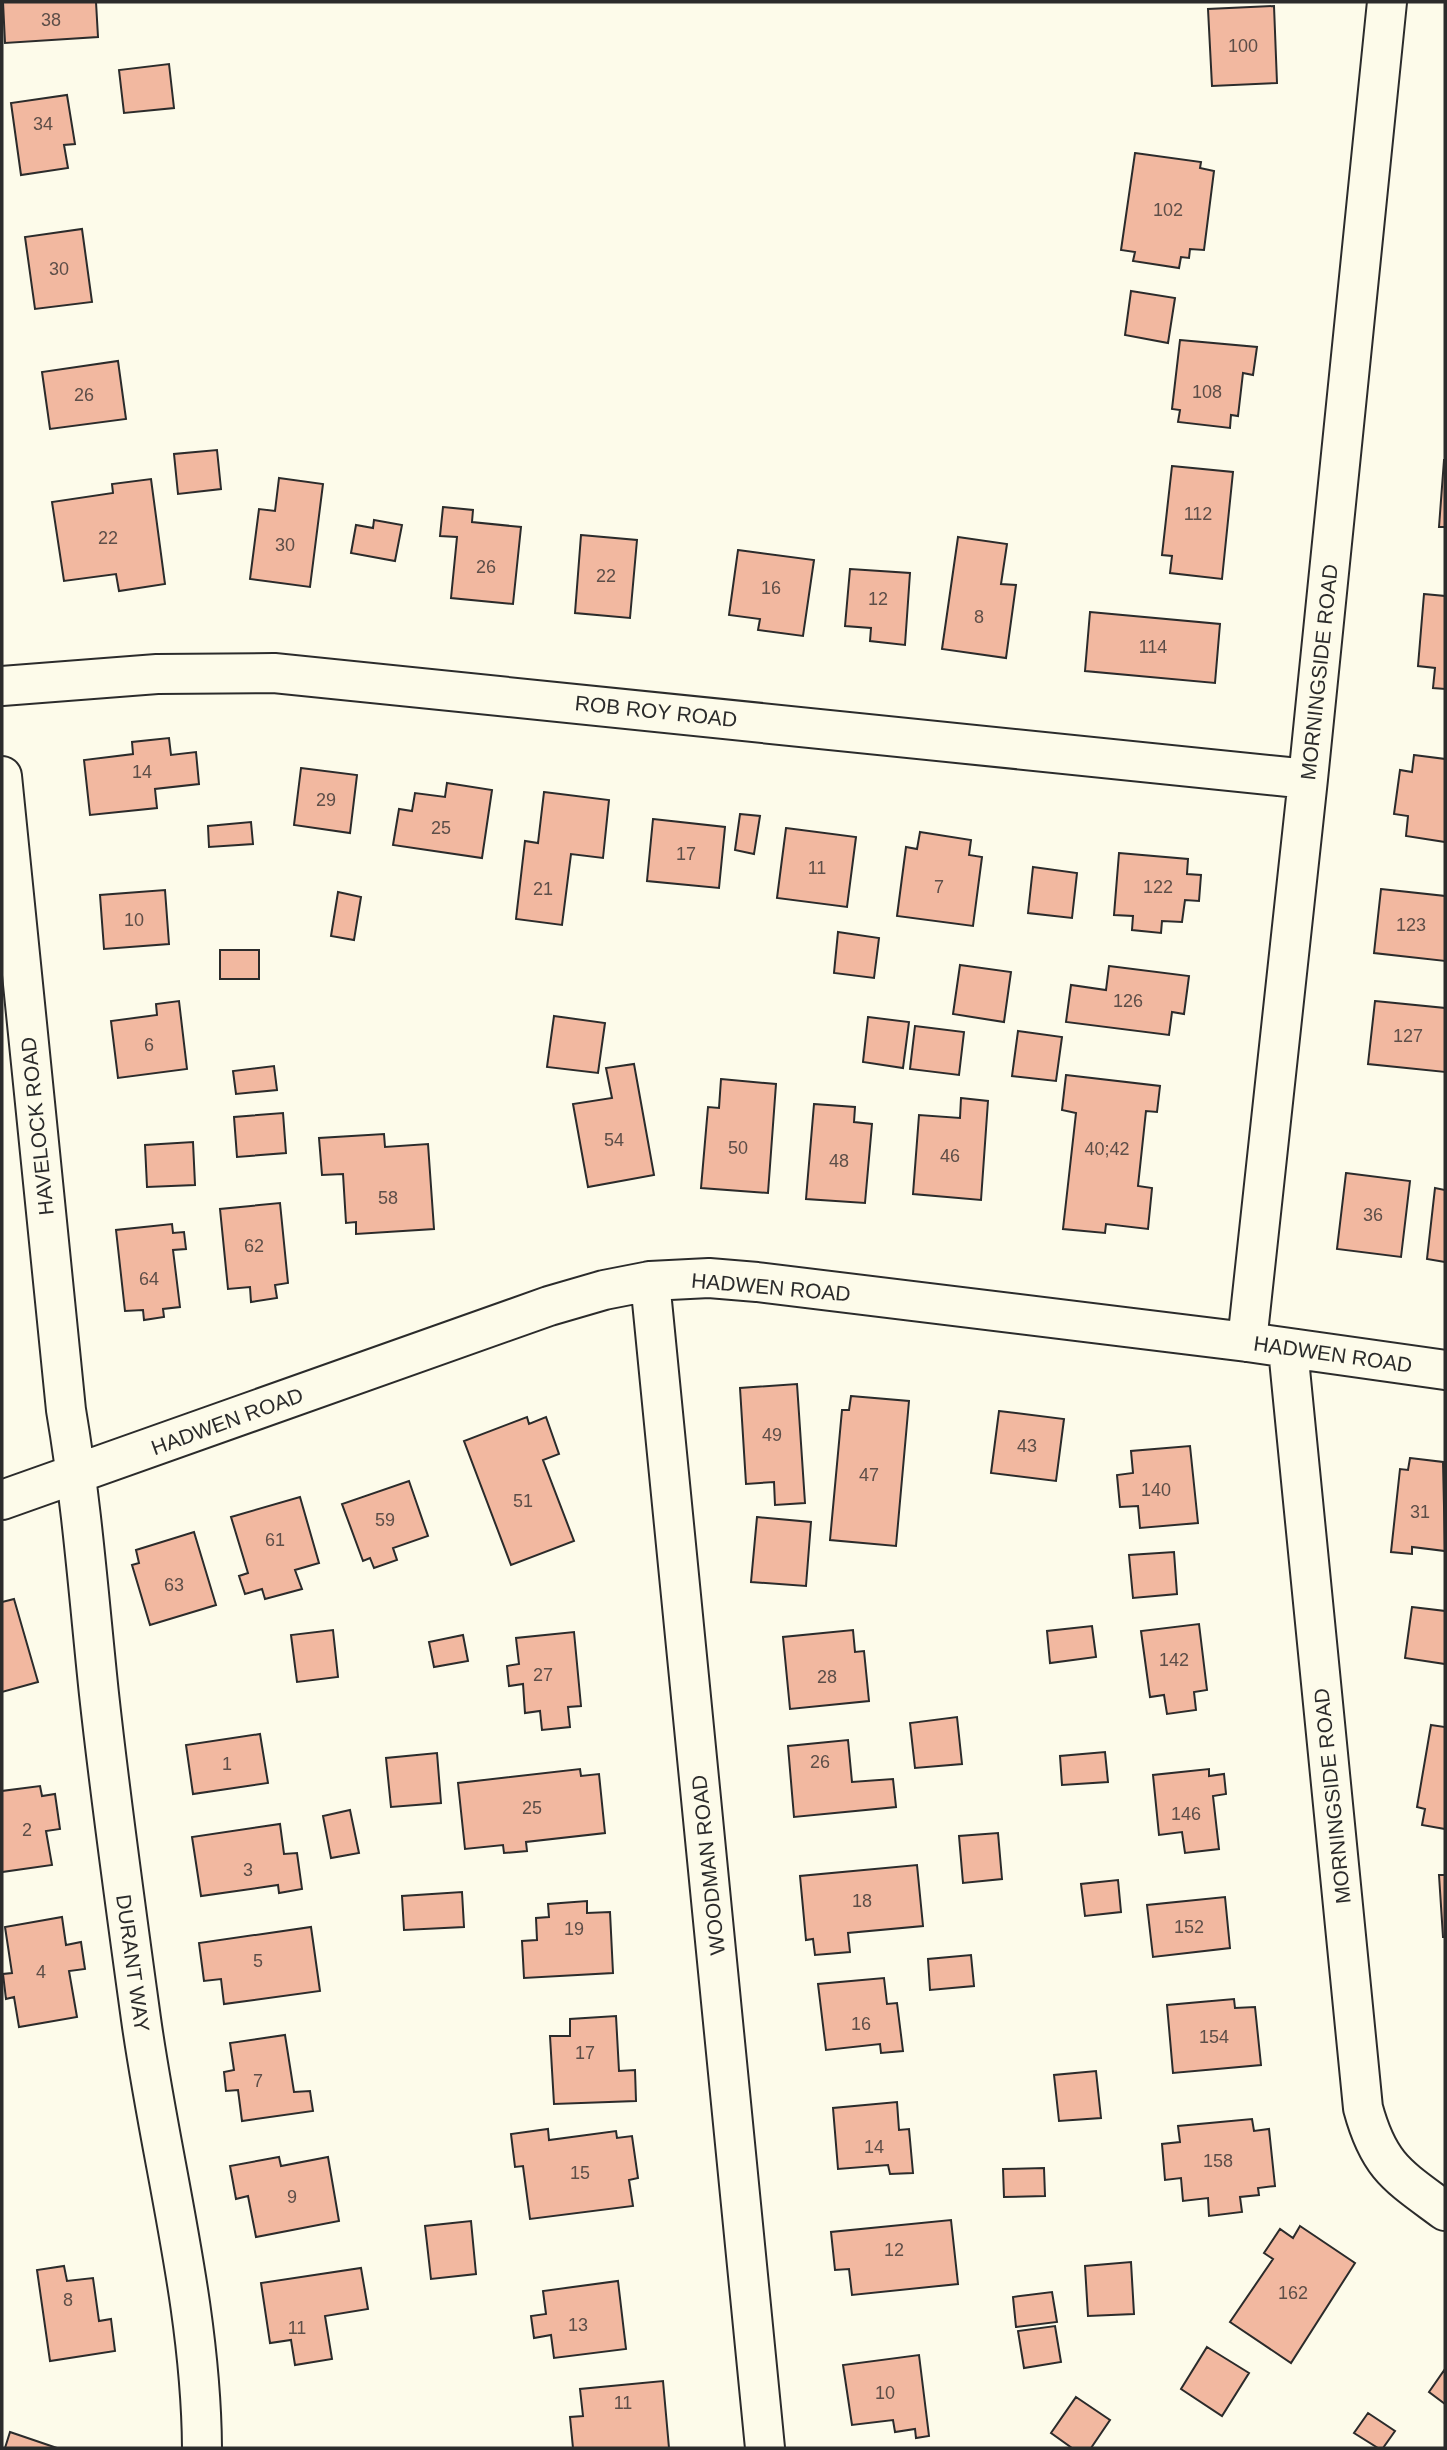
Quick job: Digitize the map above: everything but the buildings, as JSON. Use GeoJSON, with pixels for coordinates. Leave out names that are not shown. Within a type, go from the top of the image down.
{"type":"FeatureCollection","features":[{"type":"Feature","properties":{"kind":"street","name":"MORNINGSIDE ROAD"},"geometry":{"type":"LineString","coordinates":[[1247,1342],[1308,779],[1387,2]]}},
{"type":"Feature","properties":{"kind":"street","name":"ROB ROY ROAD"},"geometry":{"type":"LineString","coordinates":[[2,686],[157,674],[274,673],[1308,779]]}},
{"type":"Feature","properties":{"kind":"street","name":"HAVELOCK ROAD"},"geometry":{"type":"LineString","coordinates":[[2,776],[66,1410],[77,1475]]}},
{"type":"Feature","properties":{"kind":"street","name":"HADWEN ROAD"},"geometry":{"type":"LineString","coordinates":[[2,1500],[548,1306],[650,1281],[709,1278],[757,1282],[1247,1342],[1445,1370]]}},
{"type":"Feature","properties":{"kind":"street","name":"WOODMAN ROAD"},"geometry":{"type":"LineString","coordinates":[[650,1281],[765,2448]]}},
{"type":"Feature","properties":{"kind":"street","name":"MORNINGSIDE ROAD"},"geometry":{"type":"LineString","coordinates":[[1288,1349],[1363,2108],[1372,2141],[1393,2173],[1445,2211]]}},
{"type":"Feature","properties":{"kind":"street","name":"DURANT WAY"},"geometry":{"type":"LineString","coordinates":[[77,1475],[112,1811],[143,2033],[174,2207],[194,2341],[202,2448]]}}]}
